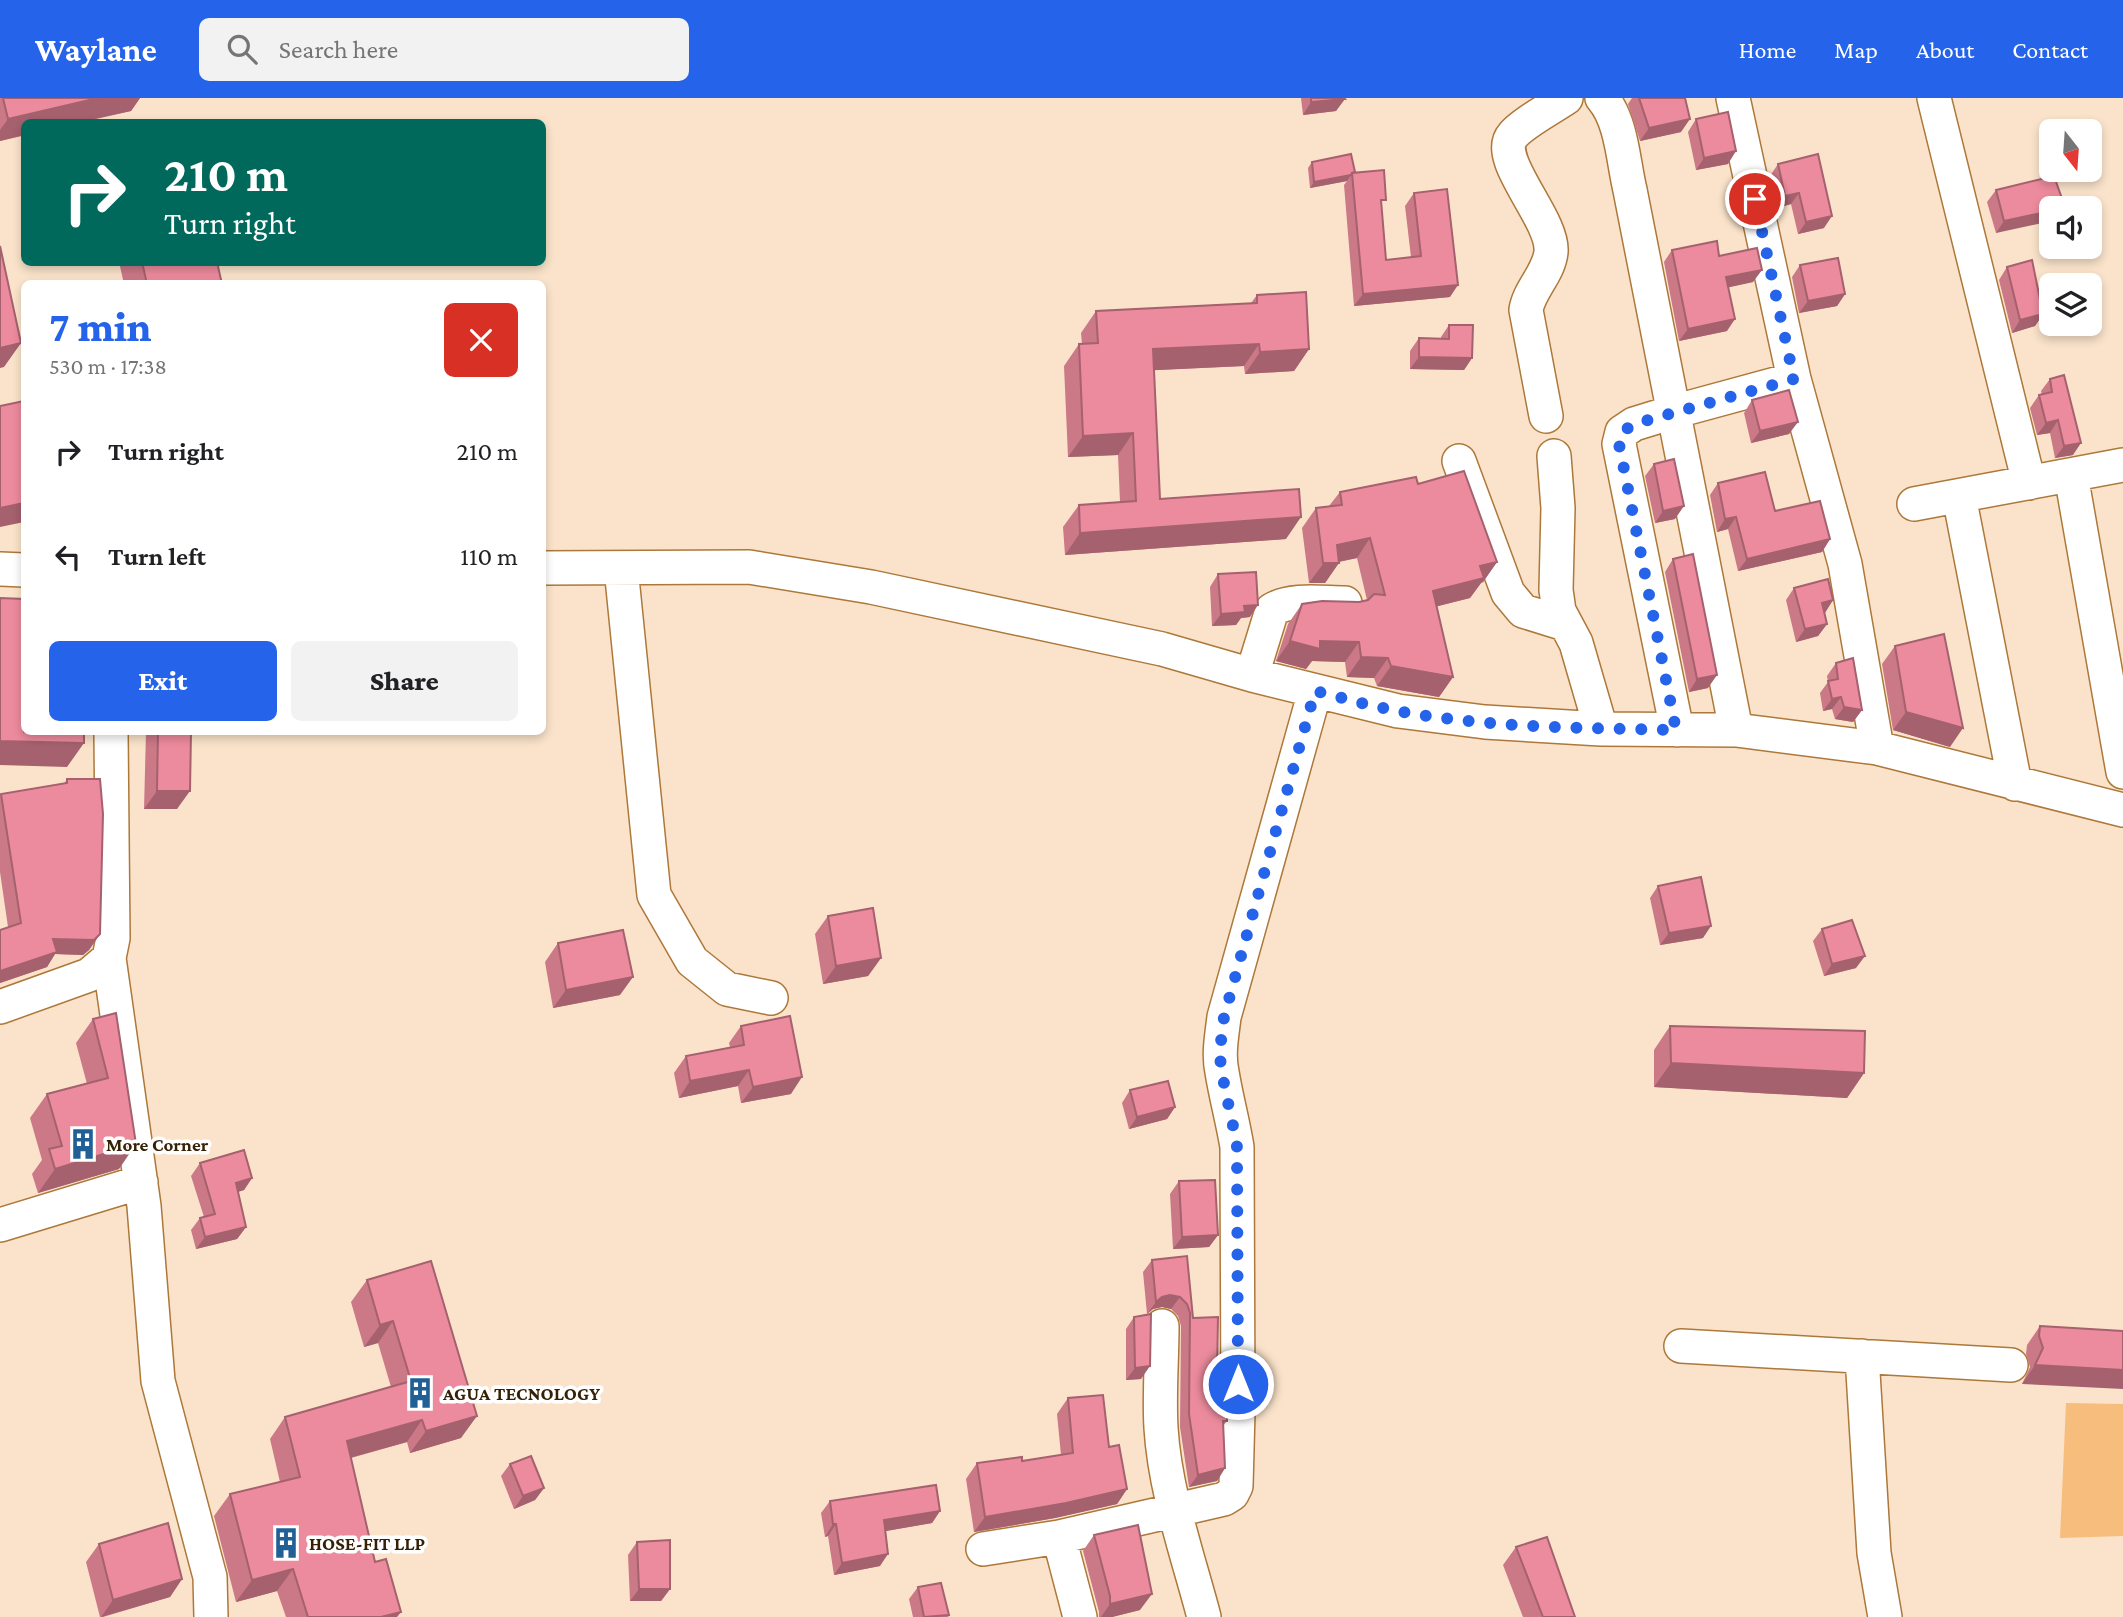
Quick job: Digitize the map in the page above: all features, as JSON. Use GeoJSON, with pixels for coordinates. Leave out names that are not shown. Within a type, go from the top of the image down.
{"type":"FeatureCollection","features":[{"type":"Feature","properties":{"kind":"street"},"geometry":{"type":"LineString","coordinates":[[1546,416],[1526,310],[1528,299],[1551,254],[1550,239],[1510,159],[1508,146],[1514,134],[1566,98]]}},
{"type":"Feature","properties":{"kind":"street"},"geometry":{"type":"LineString","coordinates":[[1602,98],[1615,124],[1736,730]]}},
{"type":"Feature","properties":{"kind":"street"},"geometry":{"type":"LineString","coordinates":[[1733,98],[1794,379],[1845,565],[1877,748]]}},
{"type":"Feature","properties":{"kind":"street"},"geometry":{"type":"LineString","coordinates":[[1934,98],[2029,483]]}},
{"type":"Feature","properties":{"kind":"street"},"geometry":{"type":"LineString","coordinates":[[1676,730],[1619,444],[1622,432],[1634,424],[1794,379]]}},
{"type":"Feature","properties":{"kind":"street"},"geometry":{"type":"LineString","coordinates":[[1554,456],[1558,508],[1556,590],[1559,611],[1576,643],[1601,729]]}},
{"type":"Feature","properties":{"kind":"street"},"geometry":{"type":"LineString","coordinates":[[1459,461],[1508,593],[1523,611],[1565,624]]}},
{"type":"Feature","properties":{"kind":"street"},"geometry":{"type":"LineString","coordinates":[[1914,504],[2123,466]]}},
{"type":"Feature","properties":{"kind":"street"},"geometry":{"type":"LineString","coordinates":[[2071,475],[2123,772]]}},
{"type":"Feature","properties":{"kind":"street"},"geometry":{"type":"LineString","coordinates":[[1959,496],[2015,785]]}},
{"type":"Feature","properties":{"kind":"street"},"geometry":{"type":"LineString","coordinates":[[546,568],[749,566],[871,587],[1162,649],[1252,675],[1398,711],[1485,722],[1601,729],[1736,730],[1877,748],[2015,785],[2123,810]]}},
{"type":"Feature","properties":{"kind":"street"},"geometry":{"type":"LineString","coordinates":[[621,568],[654,895],[692,961],[727,989],[771,998]]}},
{"type":"Feature","properties":{"kind":"street"},"geometry":{"type":"LineString","coordinates":[[0,569],[21,570]]}},
{"type":"Feature","properties":{"kind":"street"},"geometry":{"type":"LineString","coordinates":[[1252,675],[1272,610],[1290,604],[1345,603]]}},
{"type":"Feature","properties":{"kind":"street"},"geometry":{"type":"LineString","coordinates":[[983,1549],[1059,1537],[1224,1499],[1232,1494],[1236,1486],[1237,1147],[1233,1116],[1221,1071],[1220,1048],[1224,1017],[1315,691]]}},
{"type":"Feature","properties":{"kind":"street"},"geometry":{"type":"LineString","coordinates":[[111,735],[113,938],[109,958],[141,1182],[158,1381],[210,1577],[211,1617]]}},
{"type":"Feature","properties":{"kind":"street"},"geometry":{"type":"LineString","coordinates":[[0,1007],[89,975],[109,958]]}},
{"type":"Feature","properties":{"kind":"street"},"geometry":{"type":"LineString","coordinates":[[0,1225],[141,1182]]}},
{"type":"Feature","properties":{"kind":"street"},"geometry":{"type":"LineString","coordinates":[[1162,1326],[1161,1427],[1175,1509],[1204,1617]]}},
{"type":"Feature","properties":{"kind":"street"},"geometry":{"type":"LineString","coordinates":[[1681,1346],[2011,1365]]}},
{"type":"Feature","properties":{"kind":"street"},"geometry":{"type":"LineString","coordinates":[[1862,1356],[1874,1553],[1885,1617]]}},
{"type":"Feature","properties":{"kind":"street"},"geometry":{"type":"LineString","coordinates":[[1059,1537],[1080,1617]]}},
{"type":"Feature","properties":{"kind":"shaded area"},"geometry":{"type":"Polygon","coordinates":[[[2066,1403],[2123,1404],[2123,1536],[2060,1538],[2066,1403]]]}},
{"type":"Feature","properties":{"kind":"building"},"geometry":{"type":"Polygon","coordinates":[[[3,98],[98,98],[8,119],[3,98]]]}},
{"type":"Feature","properties":{"kind":"building"},"geometry":{"type":"Polygon","coordinates":[[[1311,98],[1344,98],[1345,99],[1311,102],[1311,98]]]}},
{"type":"Feature","properties":{"kind":"building"},"geometry":{"type":"Polygon","coordinates":[[[1639,98],[1685,98],[1690,119],[1649,128],[1639,98]]]}},
{"type":"Feature","properties":{"kind":"building"},"geometry":{"type":"Polygon","coordinates":[[[1728,112],[1736,151],[1704,158],[1696,119],[1728,112]]]}},
{"type":"Feature","properties":{"kind":"building"},"geometry":{"type":"Polygon","coordinates":[[[1351,154],[1355,172],[1314,182],[1312,162],[1351,154]]]}},
{"type":"Feature","properties":{"kind":"building"},"geometry":{"type":"Polygon","coordinates":[[[1818,154],[1832,216],[1806,222],[1799,193],[1785,196],[1778,164],[1818,154]]]}},
{"type":"Feature","properties":{"kind":"building"},"geometry":{"type":"Polygon","coordinates":[[[1384,170],[1386,200],[1381,200],[1386,260],[1421,256],[1414,193],[1447,189],[1458,285],[1363,294],[1352,173],[1384,170]]]}},
{"type":"Feature","properties":{"kind":"building"},"geometry":{"type":"Polygon","coordinates":[[[2039,180],[2039,182],[2056,182],[2061,196],[2039,196],[2039,214],[2004,221],[1996,190],[2039,180]]]}},
{"type":"Feature","properties":{"kind":"building"},"geometry":{"type":"Polygon","coordinates":[[[1717,241],[1719,256],[1757,248],[1762,270],[1726,277],[1735,319],[1688,329],[1672,250],[1717,241]]]}},
{"type":"Feature","properties":{"kind":"building"},"geometry":{"type":"Polygon","coordinates":[[[0,246],[21,343],[0,348],[0,246]]]}},
{"type":"Feature","properties":{"kind":"building"},"geometry":{"type":"Polygon","coordinates":[[[1838,258],[1845,294],[1808,301],[1800,265],[1838,258]]]}},
{"type":"Feature","properties":{"kind":"building"},"geometry":{"type":"Polygon","coordinates":[[[2032,260],[2039,294],[2039,315],[2020,320],[2007,267],[2032,260]]]}},
{"type":"Feature","properties":{"kind":"building"},"geometry":{"type":"Polygon","coordinates":[[[143,266],[218,266],[221,280],[146,280],[143,266]]]}},
{"type":"Feature","properties":{"kind":"building"},"geometry":{"type":"Polygon","coordinates":[[[1306,292],[1309,349],[1260,352],[1259,344],[1153,349],[1160,499],[1299,489],[1301,517],[1080,533],[1079,505],[1136,501],[1133,433],[1083,436],[1079,344],[1098,343],[1096,311],[1257,303],[1257,295],[1306,292]]]}},
{"type":"Feature","properties":{"kind":"building"},"geometry":{"type":"Polygon","coordinates":[[[1449,325],[1473,325],[1472,358],[1419,357],[1419,338],[1449,339],[1449,325]]]}},
{"type":"Feature","properties":{"kind":"building"},"geometry":{"type":"Polygon","coordinates":[[[2064,375],[2081,443],[2064,446],[2058,420],[2046,423],[2039,395],[2052,392],[2050,379],[2064,375]]]}},
{"type":"Feature","properties":{"kind":"building"},"geometry":{"type":"Polygon","coordinates":[[[1789,390],[1798,422],[1760,431],[1752,400],[1789,390]]]}},
{"type":"Feature","properties":{"kind":"building"},"geometry":{"type":"Polygon","coordinates":[[[21,402],[21,504],[0,508],[0,406],[21,402]]]}},
{"type":"Feature","properties":{"kind":"building"},"geometry":{"type":"Polygon","coordinates":[[[1674,459],[1684,506],[1663,511],[1654,464],[1674,459]]]}},
{"type":"Feature","properties":{"kind":"building"},"geometry":{"type":"Polygon","coordinates":[[[1464,471],[1497,562],[1480,566],[1484,578],[1433,591],[1453,677],[1391,666],[1388,658],[1361,657],[1359,642],[1320,641],[1320,649],[1290,641],[1302,604],[1322,601],[1359,602],[1368,600],[1374,594],[1385,595],[1370,538],[1337,545],[1339,563],[1323,563],[1316,508],[1342,505],[1340,492],[1416,477],[1418,484],[1464,471]]]}},
{"type":"Feature","properties":{"kind":"building"},"geometry":{"type":"Polygon","coordinates":[[[1765,472],[1775,511],[1820,501],[1830,539],[1747,559],[1736,517],[1725,519],[1718,483],[1765,472]]]}},
{"type":"Feature","properties":{"kind":"building"},"geometry":{"type":"Polygon","coordinates":[[[1693,554],[1717,675],[1697,679],[1673,559],[1693,554]]]}},
{"type":"Feature","properties":{"kind":"building"},"geometry":{"type":"Polygon","coordinates":[[[1256,572],[1258,605],[1244,606],[1245,612],[1221,614],[1218,574],[1256,572]]]}},
{"type":"Feature","properties":{"kind":"building"},"geometry":{"type":"Polygon","coordinates":[[[1828,579],[1833,600],[1822,603],[1827,624],[1805,629],[1794,588],[1828,579]]]}},
{"type":"Feature","properties":{"kind":"building"},"geometry":{"type":"Polygon","coordinates":[[[0,598],[21,599],[21,735],[84,735],[84,743],[0,741],[0,598]]]}},
{"type":"Feature","properties":{"kind":"building"},"geometry":{"type":"Polygon","coordinates":[[[1944,634],[1963,728],[1906,712],[1895,646],[1944,634]]]}},
{"type":"Feature","properties":{"kind":"building"},"geometry":{"type":"Polygon","coordinates":[[[1853,658],[1862,710],[1844,707],[1841,697],[1832,699],[1828,681],[1838,679],[1836,663],[1853,658]]]}},
{"type":"Feature","properties":{"kind":"building"},"geometry":{"type":"Polygon","coordinates":[[[158,735],[191,735],[190,791],[157,791],[158,735]]]}},
{"type":"Feature","properties":{"kind":"building"},"geometry":{"type":"Polygon","coordinates":[[[67,779],[100,779],[103,814],[100,934],[94,940],[53,939],[57,952],[0,971],[0,930],[21,923],[1,794],[67,783],[67,779]]]}},
{"type":"Feature","properties":{"kind":"building"},"geometry":{"type":"Polygon","coordinates":[[[1701,877],[1711,926],[1669,933],[1658,886],[1701,877]]]}},
{"type":"Feature","properties":{"kind":"building"},"geometry":{"type":"Polygon","coordinates":[[[873,908],[881,958],[836,966],[828,916],[873,908]]]}},
{"type":"Feature","properties":{"kind":"building"},"geometry":{"type":"Polygon","coordinates":[[[1852,920],[1865,956],[1832,964],[1822,929],[1852,920]]]}},
{"type":"Feature","properties":{"kind":"building"},"geometry":{"type":"Polygon","coordinates":[[[623,930],[633,977],[566,990],[558,943],[623,930]]]}},
{"type":"Feature","properties":{"kind":"building"},"geometry":{"type":"Polygon","coordinates":[[[116,1013],[136,1144],[55,1169],[49,1149],[62,1146],[47,1094],[108,1078],[93,1019],[116,1013]]]}},
{"type":"Feature","properties":{"kind":"building"},"geometry":{"type":"Polygon","coordinates":[[[790,1016],[802,1077],[753,1087],[749,1070],[690,1081],[686,1056],[744,1045],[741,1026],[790,1016]]]}},
{"type":"Feature","properties":{"kind":"building"},"geometry":{"type":"Polygon","coordinates":[[[1670,1026],[1865,1031],[1864,1073],[1671,1063],[1670,1026]]]}},
{"type":"Feature","properties":{"kind":"building"},"geometry":{"type":"Polygon","coordinates":[[[1168,1081],[1175,1107],[1137,1117],[1130,1090],[1168,1081]]]}},
{"type":"Feature","properties":{"kind":"building"},"geometry":{"type":"Polygon","coordinates":[[[244,1150],[252,1178],[236,1183],[246,1227],[205,1237],[200,1218],[215,1214],[200,1163],[244,1150]]]}},
{"type":"Feature","properties":{"kind":"building"},"geometry":{"type":"Polygon","coordinates":[[[1215,1180],[1218,1235],[1182,1237],[1179,1181],[1215,1180]]]}},
{"type":"Feature","properties":{"kind":"building"},"geometry":{"type":"Polygon","coordinates":[[[1187,1256],[1193,1318],[1218,1317],[1217,1375],[1227,1374],[1227,1421],[1223,1421],[1225,1468],[1198,1475],[1189,1414],[1190,1313],[1187,1304],[1180,1297],[1170,1295],[1156,1302],[1152,1260],[1187,1256]]]}},
{"type":"Feature","properties":{"kind":"building"},"geometry":{"type":"Polygon","coordinates":[[[431,1261],[477,1416],[426,1431],[422,1420],[347,1441],[375,1562],[386,1559],[401,1612],[381,1617],[308,1617],[293,1569],[252,1580],[230,1494],[300,1477],[285,1417],[411,1381],[393,1321],[380,1325],[367,1280],[431,1261]]]}},
{"type":"Feature","properties":{"kind":"building"},"geometry":{"type":"Polygon","coordinates":[[[1151,1314],[1150,1366],[1135,1368],[1134,1317],[1151,1314]]]}},
{"type":"Feature","properties":{"kind":"building"},"geometry":{"type":"Polygon","coordinates":[[[2040,1326],[2123,1331],[2123,1370],[2035,1365],[2043,1348],[2039,1336],[2040,1326]]]}},
{"type":"Feature","properties":{"kind":"building"},"geometry":{"type":"Polygon","coordinates":[[[1103,1395],[1109,1447],[1119,1445],[1127,1489],[985,1517],[977,1463],[1022,1457],[1022,1461],[1073,1453],[1068,1398],[1103,1395]]]}},
{"type":"Feature","properties":{"kind":"building"},"geometry":{"type":"Polygon","coordinates":[[[531,1456],[544,1488],[523,1496],[510,1464],[531,1456]]]}},
{"type":"Feature","properties":{"kind":"building"},"geometry":{"type":"Polygon","coordinates":[[[936,1485],[940,1511],[884,1520],[888,1554],[842,1563],[830,1501],[936,1485]]]}},
{"type":"Feature","properties":{"kind":"building"},"geometry":{"type":"Polygon","coordinates":[[[168,1523],[182,1579],[113,1600],[99,1544],[168,1523]]]}},
{"type":"Feature","properties":{"kind":"building"},"geometry":{"type":"Polygon","coordinates":[[[1138,1525],[1152,1594],[1110,1604],[1094,1535],[1138,1525]]]}},
{"type":"Feature","properties":{"kind":"building"},"geometry":{"type":"Polygon","coordinates":[[[1547,1537],[1575,1617],[1543,1617],[1516,1547],[1547,1537]]]}},
{"type":"Feature","properties":{"kind":"building"},"geometry":{"type":"Polygon","coordinates":[[[670,1540],[670,1589],[639,1589],[637,1542],[670,1540]]]}},
{"type":"Feature","properties":{"kind":"building"},"geometry":{"type":"Polygon","coordinates":[[[941,1583],[949,1615],[924,1617],[918,1587],[941,1583]]]}},
{"type":"Feature","properties":{"kind":"place","name":"More Corner"},"geometry":{"type":"Point","coordinates":[83,1144]}},
{"type":"Feature","properties":{"kind":"place","name":"AGUA TECNOLOGY"},"geometry":{"type":"Point","coordinates":[420,1393]}},
{"type":"Feature","properties":{"kind":"place","name":"HOSE-FIT LLP"},"geometry":{"type":"Point","coordinates":[286,1543]}},
{"type":"Feature","properties":{"kind":"route"},"geometry":{"type":"LineString","coordinates":[[1238,1384],[1237,1147],[1233,1116],[1221,1071],[1220,1048],[1224,1017],[1315,691],[1398,711],[1485,722],[1601,729],[1676,730],[1619,444],[1622,432],[1634,424],[1794,379],[1755,199]]}}]}
